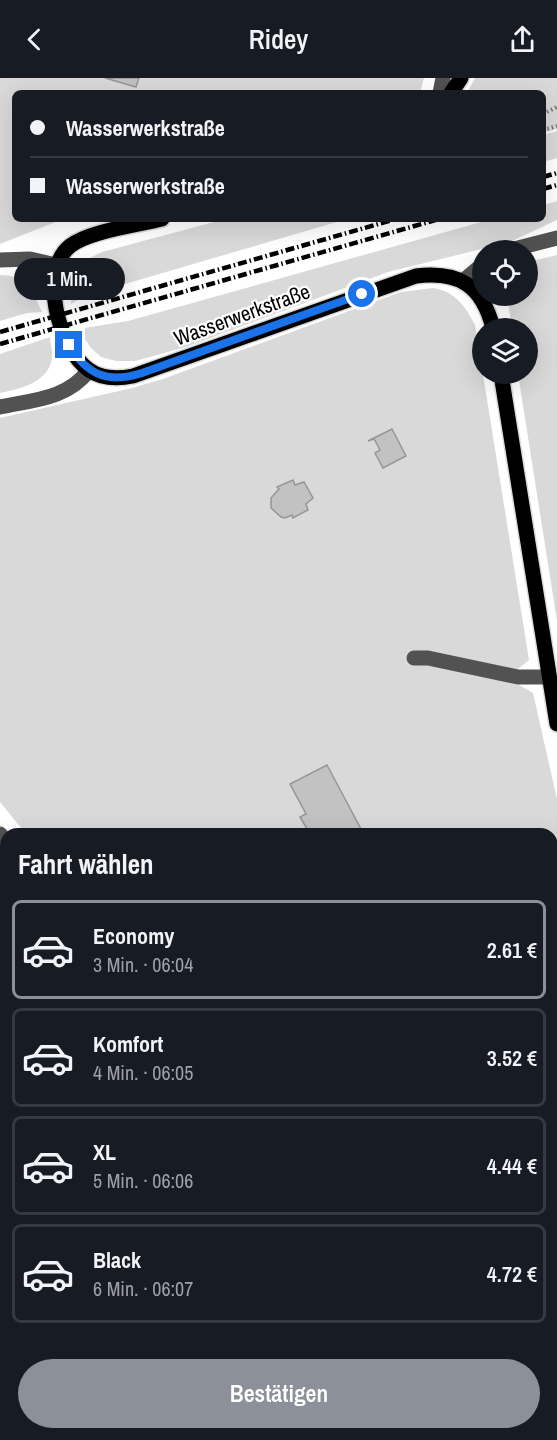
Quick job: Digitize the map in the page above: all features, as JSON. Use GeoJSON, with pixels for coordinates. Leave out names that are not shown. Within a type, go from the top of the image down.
{"type":"FeatureCollection","features":[{"type":"Feature","properties":{"kind":"main road"},"geometry":{"type":"LineString","coordinates":[[89,370],[74,354],[65,336],[54,295],[56,265],[62,255],[77,241],[100,233],[149,222]]}},
{"type":"Feature","properties":{"kind":"main road","name":"Wasserwerkstraße"},"geometry":{"type":"LineString","coordinates":[[89,370],[105,377],[133,376],[406,278],[439,274],[463,281]]}},
{"type":"Feature","properties":{"kind":"main road"},"geometry":{"type":"LineString","coordinates":[[463,281],[480,296],[490,318]]}},
{"type":"Feature","properties":{"kind":"main road"},"geometry":{"type":"LineString","coordinates":[[503,384],[557,724]]}},
{"type":"Feature","properties":{"kind":"street"},"geometry":{"type":"LineString","coordinates":[[538,243],[557,238]]}},
{"type":"Feature","properties":{"kind":"street"},"geometry":{"type":"LineString","coordinates":[[0,260],[30,259],[56,265]]}},
{"type":"Feature","properties":{"kind":"street"},"geometry":{"type":"LineString","coordinates":[[463,281],[472,273]]}},
{"type":"Feature","properties":{"kind":"street"},"geometry":{"type":"LineString","coordinates":[[0,407],[63,392],[74,387],[89,370]]}},
{"type":"Feature","properties":{"kind":"street"},"geometry":{"type":"LineString","coordinates":[[414,658],[428,658],[518,677],[549,677]]}},
{"type":"Feature","properties":{"kind":"shaded area"},"geometry":{"type":"Polygon","coordinates":[[[0,78],[424,78],[421,90],[12,90],[12,222],[55,222],[0,244],[0,78]]]}},
{"type":"Feature","properties":{"kind":"shaded area"},"geometry":{"type":"Polygon","coordinates":[[[475,78],[557,78],[557,129],[546,132],[546,90],[469,90],[475,78]]]}},
{"type":"Feature","properties":{"kind":"shaded area"},"geometry":{"type":"Polygon","coordinates":[[[557,131],[557,158],[546,161],[546,134],[557,131]]]}},
{"type":"Feature","properties":{"kind":"shaded area"},"geometry":{"type":"Polygon","coordinates":[[[557,201],[557,220],[514,240],[472,240],[472,251],[388,272],[186,347],[135,361],[116,361],[101,357],[91,348],[78,329],[128,321],[481,222],[546,222],[546,204],[557,201]]]}},
{"type":"Feature","properties":{"kind":"shaded area"},"geometry":{"type":"Polygon","coordinates":[[[214,222],[337,222],[84,296],[71,304],[73,277],[76,271],[85,261],[102,252],[214,222]]]}},
{"type":"Feature","properties":{"kind":"shaded area"},"geometry":{"type":"Polygon","coordinates":[[[557,255],[557,621],[520,384],[538,384],[538,318],[510,318],[509,306],[538,306],[538,260],[557,255]]]}},
{"type":"Feature","properties":{"kind":"shaded area"},"geometry":{"type":"Polygon","coordinates":[[[0,275],[22,281],[35,297],[42,312],[27,313],[0,321],[0,275]]]}},
{"type":"Feature","properties":{"kind":"shaded area"},"geometry":{"type":"Polygon","coordinates":[[[433,288],[454,296],[459,301],[472,320],[472,384],[485,384],[529,660],[518,669],[519,685],[533,693],[557,799],[557,828],[21,828],[0,802],[0,418],[163,379],[401,292],[433,288]]]}},
{"type":"Feature","properties":{"kind":"shaded area"},"geometry":{"type":"Polygon","coordinates":[[[50,337],[52,357],[46,373],[33,383],[0,393],[0,354],[50,337]]]}},
{"type":"Feature","properties":{"kind":"building"},"geometry":{"type":"Polygon","coordinates":[[[105,78],[139,78],[136,87],[105,78]]]}},
{"type":"Feature","properties":{"kind":"building"},"geometry":{"type":"Polygon","coordinates":[[[392,429],[406,456],[383,468],[375,453],[380,450],[374,439],[368,441],[392,429]]]}},
{"type":"Feature","properties":{"kind":"building"},"geometry":{"type":"Polygon","coordinates":[[[293,480],[295,485],[304,482],[313,498],[306,504],[308,510],[293,518],[292,515],[281,517],[271,508],[271,498],[279,489],[277,487],[293,480]]]}},
{"type":"Feature","properties":{"kind":"building"},"geometry":{"type":"Polygon","coordinates":[[[327,765],[360,828],[306,828],[300,817],[306,814],[290,784],[327,765]]]}},
{"type":"Feature","properties":{"kind":"railway"},"geometry":{"type":"LineString","coordinates":[[546,176],[557,173]]}},
{"type":"Feature","properties":{"kind":"railway"},"geometry":{"type":"LineString","coordinates":[[546,188],[557,185]]}},
{"type":"Feature","properties":{"kind":"railway"},"geometry":{"type":"LineString","coordinates":[[0,332],[385,222]]}},
{"type":"Feature","properties":{"kind":"railway"},"geometry":{"type":"LineString","coordinates":[[0,344],[428,222]]}},
{"type":"Feature","properties":{"kind":"route"},"geometry":{"type":"LineString","coordinates":[[69,345],[81,363],[89,370],[105,377],[124,378],[362,294]]}}]}
